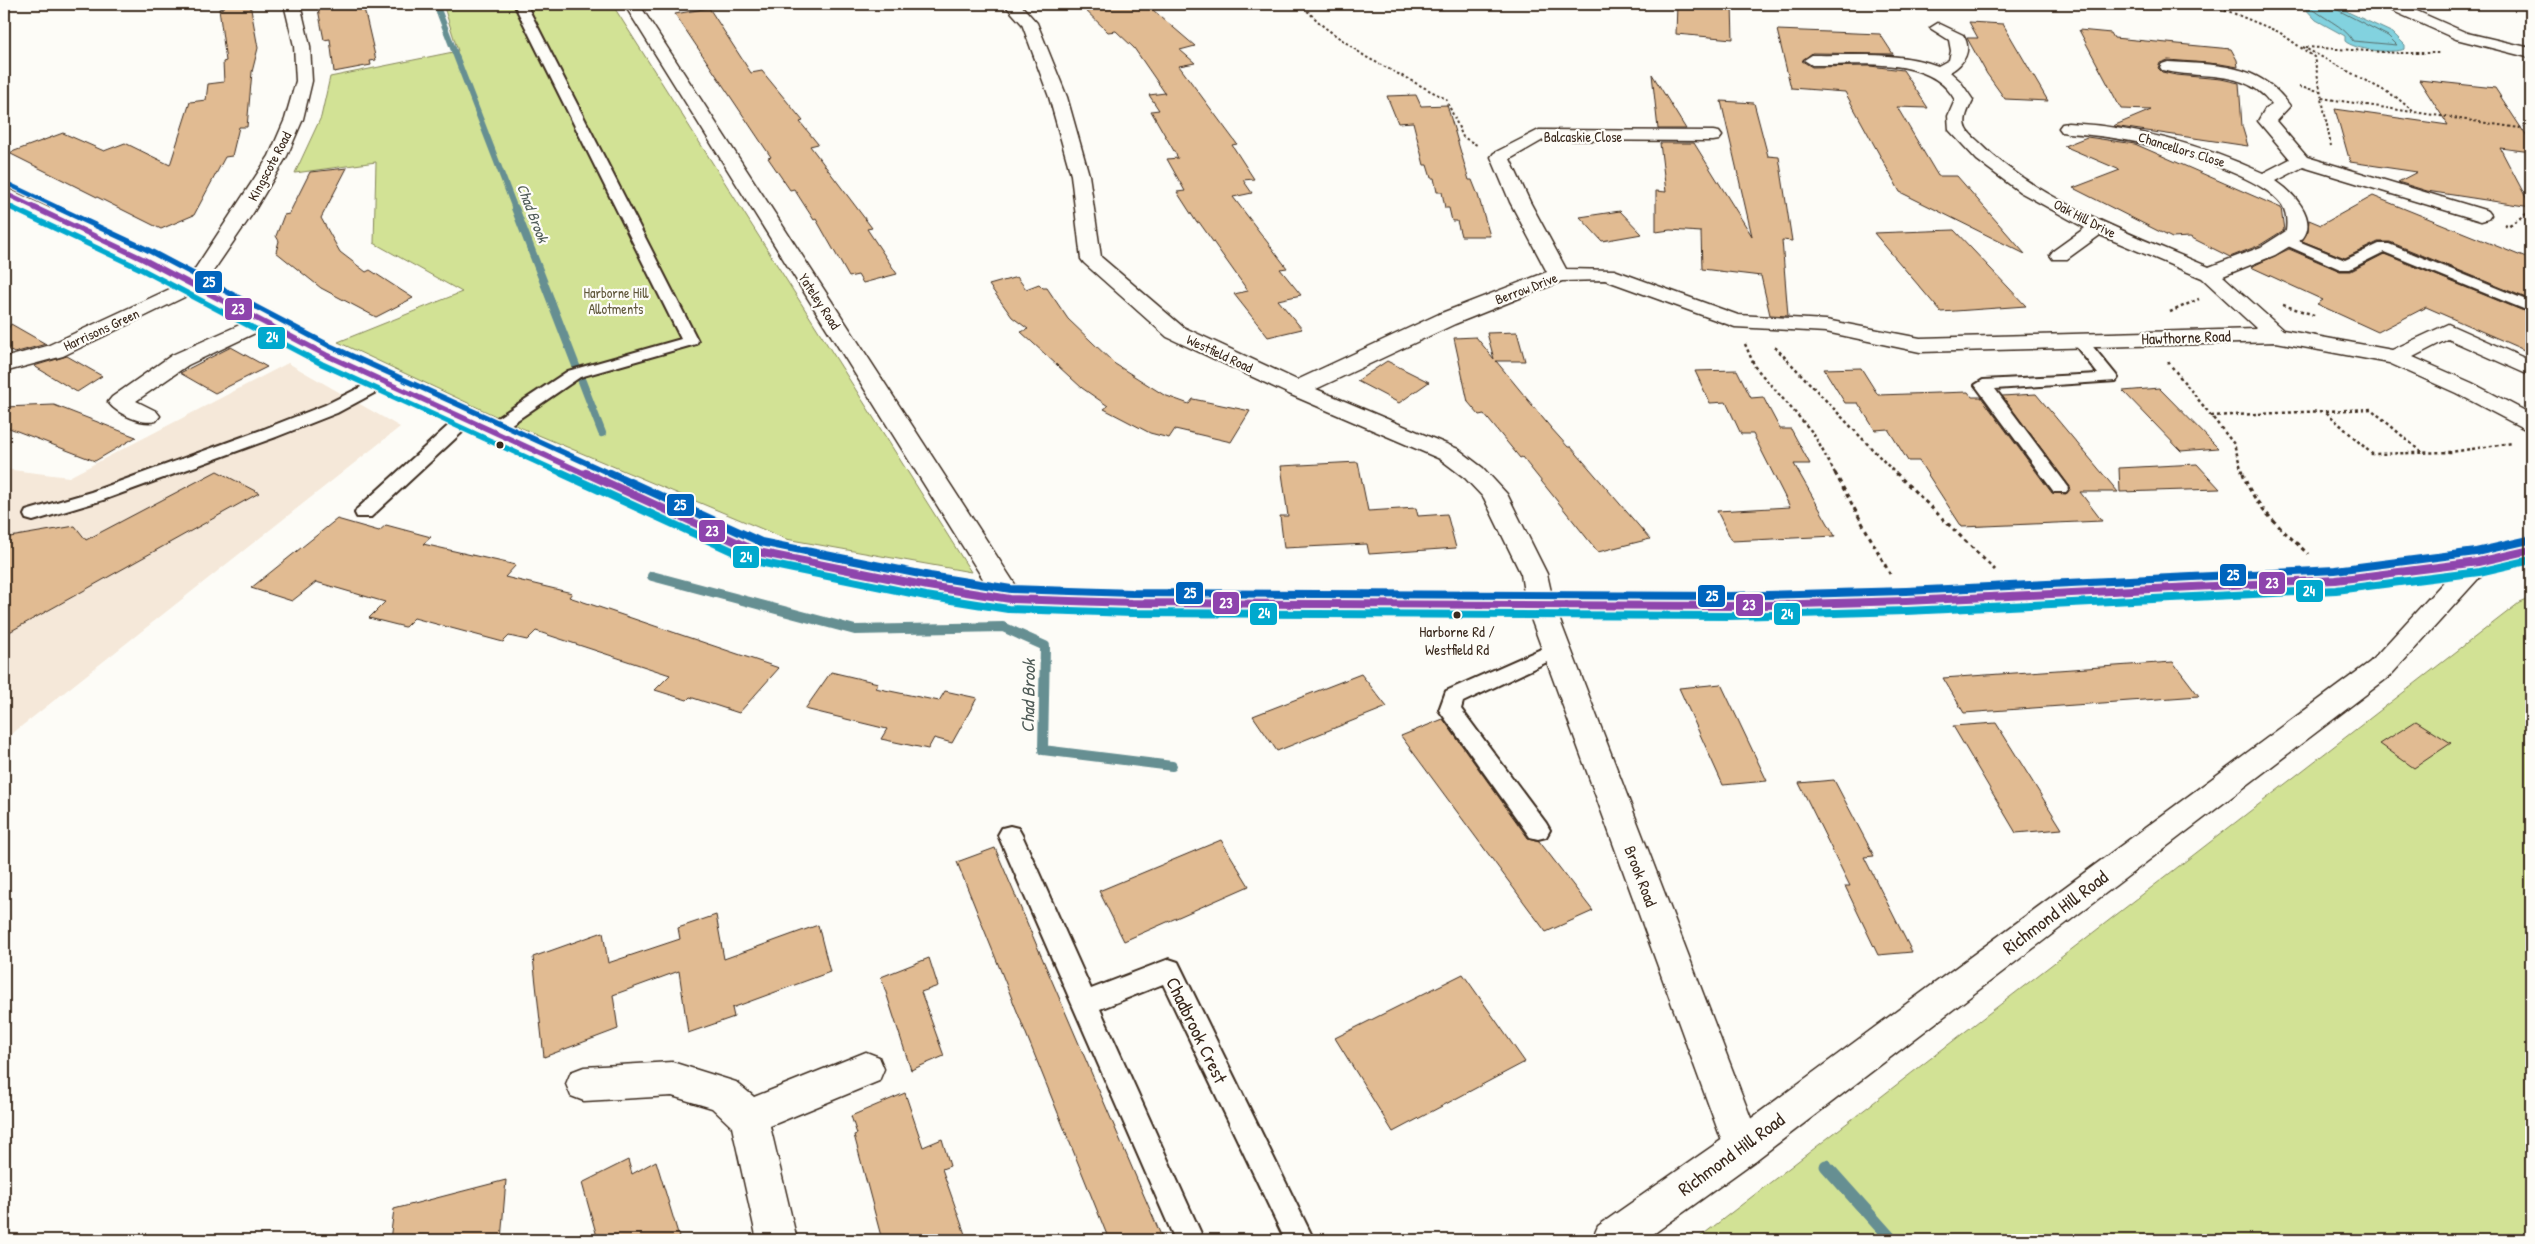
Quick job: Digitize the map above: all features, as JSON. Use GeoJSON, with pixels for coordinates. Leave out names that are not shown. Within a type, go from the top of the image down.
{"type":"FeatureCollection","features":[{"type":"Feature","properties":{"kind":"street","name":"Kingscote Road"},"geometry":{"type":"LineString","coordinates":[[194,285],[243,213],[278,156],[294,119],[304,81],[302,46],[292,4]]}},
{"type":"Feature","properties":{"kind":"street","name":"Yateley Road"},"geometry":{"type":"LineString","coordinates":[[630,4],[1010,599]]}},
{"type":"Feature","properties":{"kind":"street","name":"Westfield Road"},"geometry":{"type":"LineString","coordinates":[[1012,4],[1029,22],[1058,97],[1080,176],[1091,259],[1176,332],[1297,389],[1449,454],[1474,473],[1495,494],[1534,574],[1540,605]]}},
{"type":"Feature","properties":{"kind":"street"},"geometry":{"type":"LineString","coordinates":[[2389,4],[2462,36],[2531,53]]}},
{"type":"Feature","properties":{"kind":"street"},"geometry":{"type":"LineString","coordinates":[[1938,28],[1957,38],[1959,51],[1956,62],[1939,72]]}},
{"type":"Feature","properties":{"kind":"street","name":"Oak Hill Drive"},"geometry":{"type":"LineString","coordinates":[[1812,60],[1916,65],[1939,72],[1956,86],[1964,100],[1956,116],[1958,130],[1983,156],[2027,188],[2098,226],[2209,274],[2276,334]]}},
{"type":"Feature","properties":{"kind":"street"},"geometry":{"type":"LineString","coordinates":[[2168,66],[2233,73],[2259,83],[2276,96],[2281,106],[2271,113],[2267,121],[2301,161],[2480,214]]}},
{"type":"Feature","properties":{"kind":"street","name":"Chancellors Close"},"geometry":{"type":"LineString","coordinates":[[2068,128],[2112,130],[2156,138],[2229,163],[2263,180],[2285,195],[2298,216],[2296,234],[2268,251],[2209,274]]}},
{"type":"Feature","properties":{"kind":"street","name":"Balcaskie Close"},"geometry":{"type":"LineString","coordinates":[[1500,157],[1539,135],[1713,136]]}},
{"type":"Feature","properties":{"kind":"street"},"geometry":{"type":"LineString","coordinates":[[1500,157],[1520,202],[1559,275]]}},
{"type":"Feature","properties":{"kind":"street"},"geometry":{"type":"LineString","coordinates":[[2263,180],[2301,161]]}},
{"type":"Feature","properties":{"kind":"street"},"geometry":{"type":"LineString","coordinates":[[4,193],[194,285],[326,355],[758,552],[928,586],[1010,599],[1132,603],[1730,606],[1906,602],[2336,580],[2478,562],[2531,550]]}},
{"type":"Feature","properties":{"kind":"street"},"geometry":{"type":"LineString","coordinates":[[2060,255],[2098,226]]}},
{"type":"Feature","properties":{"kind":"street","name":"Berrow Drive"},"geometry":{"type":"LineString","coordinates":[[1297,389],[1447,319],[1559,275],[1607,274],[1735,321],[1826,326]]}},
{"type":"Feature","properties":{"kind":"street","name":"Harrisons Green"},"geometry":{"type":"LineString","coordinates":[[4,365],[54,351],[194,285]]}},
{"type":"Feature","properties":{"kind":"street"},"geometry":{"type":"LineString","coordinates":[[148,416],[120,402],[180,360],[262,321]]}},
{"type":"Feature","properties":{"kind":"street","name":"Hawthorne Road"},"geometry":{"type":"LineString","coordinates":[[1826,326],[1920,345],[2276,334],[2395,357],[2464,388],[2531,423]]}},
{"type":"Feature","properties":{"kind":"street"},"geometry":{"type":"LineString","coordinates":[[2395,357],[2448,331],[2531,369]]}},
{"type":"Feature","properties":{"kind":"street","name":"Richmond Hill Road"},"geometry":{"type":"LineString","coordinates":[[1612,1240],[1743,1147],[2380,669],[2478,562]]}},
{"type":"Feature","properties":{"kind":"street","name":"Brook Road"},"geometry":{"type":"LineString","coordinates":[[1540,605],[1743,1147]]}},
{"type":"Feature","properties":{"kind":"street"},"geometry":{"type":"LineString","coordinates":[[749,1117],[866,1070]]}},
{"type":"Feature","properties":{"kind":"street"},"geometry":{"type":"LineString","coordinates":[[584,1084],[672,1079],[723,1094],[749,1117],[777,1240]]}},
{"type":"Feature","properties":{"kind":"lane"},"geometry":{"type":"LineString","coordinates":[[491,430],[574,374],[690,342],[520,4]]}},
{"type":"Feature","properties":{"kind":"lane"},"geometry":{"type":"LineString","coordinates":[[2286,240],[2345,266],[2384,247],[2531,307]]}},
{"type":"Feature","properties":{"kind":"lane"},"geometry":{"type":"LineString","coordinates":[[2060,488],[1983,385],[2110,378],[2079,340]]}},
{"type":"Feature","properties":{"kind":"lane"},"geometry":{"type":"LineString","coordinates":[[34,515],[97,496],[270,433],[331,409],[383,381]]}},
{"type":"Feature","properties":{"kind":"lane"},"geometry":{"type":"LineString","coordinates":[[364,513],[466,419]]}},
{"type":"Feature","properties":{"kind":"lane"},"geometry":{"type":"LineString","coordinates":[[1538,830],[1450,710],[1453,697],[1557,650]]}},
{"type":"Feature","properties":{"kind":"lane"},"geometry":{"type":"LineString","coordinates":[[1010,835],[1190,1240]]}},
{"type":"Feature","properties":{"kind":"lane","name":"Chadbrook Crest"},"geometry":{"type":"LineString","coordinates":[[1085,1003],[1169,970],[1300,1240]]}},
{"type":"Feature","properties":{"kind":"path"},"geometry":{"type":"LineString","coordinates":[[1300,4],[1324,27],[1366,57],[1446,99],[1464,137],[1500,157]]}},
{"type":"Feature","properties":{"kind":"path"},"geometry":{"type":"LineString","coordinates":[[2210,4],[2256,21],[2396,97],[2414,112]]}},
{"type":"Feature","properties":{"kind":"path"},"geometry":{"type":"LineString","coordinates":[[2303,47],[2398,53],[2461,53],[2468,49],[2462,36]]}},
{"type":"Feature","properties":{"kind":"path"},"geometry":{"type":"LineString","coordinates":[[2303,47],[2314,57],[2335,172]]}},
{"type":"Feature","properties":{"kind":"path"},"geometry":{"type":"LineString","coordinates":[[2295,87],[2320,90]]}},
{"type":"Feature","properties":{"kind":"path"},"geometry":{"type":"LineString","coordinates":[[2322,98],[2520,128],[2530,123]]}},
{"type":"Feature","properties":{"kind":"path"},"geometry":{"type":"LineString","coordinates":[[1735,321],[1755,367],[1813,433],[1847,498],[1906,602]]}},
{"type":"Feature","properties":{"kind":"path"},"geometry":{"type":"LineString","coordinates":[[2149,338],[2234,444],[2247,488],[2279,526],[2336,580]]}},
{"type":"Feature","properties":{"kind":"path"},"geometry":{"type":"LineString","coordinates":[[1769,340],[1862,440],[2020,596]]}},
{"type":"Feature","properties":{"kind":"path"},"geometry":{"type":"LineString","coordinates":[[2211,416],[2371,409],[2421,452]]}},
{"type":"Feature","properties":{"kind":"path"},"geometry":{"type":"LineString","coordinates":[[2325,411],[2372,454],[2452,452],[2506,446],[2515,442]]}},
{"type":"Feature","properties":{"kind":"shaded area"},"geometry":{"type":"Polygon","coordinates":[[[288,363],[400,427],[4,740],[4,469],[69,477],[288,363]]]}},
{"type":"Feature","properties":{"kind":"green space","name":"Harborne Hill Allotments"},"geometry":{"type":"Polygon","coordinates":[[[443,4],[612,4],[971,572],[786,539],[517,426],[338,342],[462,292],[374,243],[376,162],[295,173],[321,117],[330,77],[458,51],[443,4]]]}},
{"type":"Feature","properties":{"kind":"green space"},"geometry":{"type":"Polygon","coordinates":[[[2531,598],[2531,1240],[1696,1240],[2519,603],[2531,598]]]}},
{"type":"Feature","properties":{"kind":"water"},"geometry":{"type":"Polygon","coordinates":[[[2301,4],[2336,4],[2350,13],[2393,33],[2405,45],[2405,49],[2392,51],[2356,47],[2345,41],[2345,36],[2316,20],[2301,4]]]}},
{"type":"Feature","properties":{"kind":"building"},"geometry":{"type":"Polygon","coordinates":[[[224,4],[250,4],[258,48],[252,72],[247,127],[239,127],[232,156],[225,157],[194,215],[161,229],[9,153],[63,133],[104,151],[125,143],[170,165],[190,102],[206,100],[208,84],[224,82],[223,62],[226,61],[219,9],[224,8],[224,4]]]}},
{"type":"Feature","properties":{"kind":"building"},"geometry":{"type":"Polygon","coordinates":[[[317,4],[363,4],[376,60],[370,61],[371,65],[334,72],[330,39],[324,40],[317,4]]]}},
{"type":"Feature","properties":{"kind":"building"},"geometry":{"type":"Polygon","coordinates":[[[1079,4],[1146,4],[1195,46],[1180,50],[1195,63],[1179,66],[1237,144],[1232,145],[1254,179],[1243,180],[1252,193],[1233,197],[1287,268],[1280,269],[1301,295],[1278,300],[1302,329],[1268,337],[1234,294],[1248,291],[1199,222],[1197,223],[1177,192],[1185,191],[1167,159],[1178,158],[1151,111],[1159,110],[1149,95],[1165,93],[1134,48],[1116,31],[1108,32],[1079,4]]]}},
{"type":"Feature","properties":{"kind":"building"},"geometry":{"type":"Polygon","coordinates":[[[1677,4],[1732,6],[1733,39],[1676,34],[1677,4]]]}},
{"type":"Feature","properties":{"kind":"building"},"geometry":{"type":"Polygon","coordinates":[[[709,8],[751,73],[762,71],[803,121],[800,122],[818,144],[810,146],[872,228],[867,229],[897,274],[863,283],[858,275],[849,277],[816,219],[814,220],[794,189],[790,190],[768,158],[771,157],[675,14],[709,8]]]}},
{"type":"Feature","properties":{"kind":"building"},"geometry":{"type":"Polygon","coordinates":[[[1969,22],[2003,24],[2048,101],[2005,99],[1987,74],[1967,38],[1978,38],[1969,22]]]}},
{"type":"Feature","properties":{"kind":"building"},"geometry":{"type":"Polygon","coordinates":[[[1777,30],[1880,34],[1893,54],[1812,53],[1802,61],[1812,67],[1870,66],[1903,70],[1928,108],[1897,107],[1938,176],[1957,176],[2025,254],[1900,192],[1845,92],[1791,88],[1777,30]]]}},
{"type":"Feature","properties":{"kind":"building"},"geometry":{"type":"Polygon","coordinates":[[[2079,30],[2111,33],[2114,38],[2231,49],[2237,60],[2238,67],[2168,60],[2160,63],[2158,68],[2162,72],[2176,75],[2221,79],[2239,83],[2242,126],[2248,146],[2113,126],[2151,110],[2121,109],[2079,30]]]}},
{"type":"Feature","properties":{"kind":"building"},"geometry":{"type":"Polygon","coordinates":[[[1652,74],[1686,129],[1658,129],[1652,74]]]}},
{"type":"Feature","properties":{"kind":"building"},"geometry":{"type":"Polygon","coordinates":[[[2419,80],[2495,88],[2531,143],[2531,152],[2500,148],[2531,207],[2427,191],[2398,182],[2417,172],[2350,162],[2335,109],[2448,125],[2419,80]]]}},
{"type":"Feature","properties":{"kind":"building"},"geometry":{"type":"Polygon","coordinates":[[[1416,95],[1421,106],[1447,105],[1469,180],[1472,180],[1478,195],[1490,236],[1461,236],[1457,221],[1452,221],[1449,208],[1445,208],[1442,192],[1437,192],[1434,178],[1431,178],[1427,165],[1424,165],[1413,122],[1398,123],[1387,96],[1416,95]]]}},
{"type":"Feature","properties":{"kind":"building"},"geometry":{"type":"Polygon","coordinates":[[[1721,101],[1754,103],[1768,156],[1779,157],[1792,241],[1782,240],[1788,316],[1770,315],[1761,276],[1702,269],[1701,232],[1670,230],[1656,232],[1656,191],[1666,192],[1660,143],[1694,143],[1752,236],[1721,101]]]}},
{"type":"Feature","properties":{"kind":"building"},"geometry":{"type":"Polygon","coordinates":[[[2087,137],[2135,144],[2281,208],[2284,230],[2260,245],[2230,257],[2190,237],[2172,238],[2073,188],[2120,170],[2064,146],[2087,137]]]}},
{"type":"Feature","properties":{"kind":"building"},"geometry":{"type":"Polygon","coordinates":[[[347,168],[321,218],[340,252],[366,272],[370,270],[413,298],[376,317],[321,288],[276,252],[279,241],[276,236],[284,215],[289,214],[310,172],[347,168]]]}},
{"type":"Feature","properties":{"kind":"building"},"geometry":{"type":"Polygon","coordinates":[[[2373,196],[2531,260],[2531,300],[2390,242],[2378,242],[2345,258],[2302,241],[2308,231],[2309,220],[2321,225],[2373,196]]]}},
{"type":"Feature","properties":{"kind":"building"},"geometry":{"type":"Polygon","coordinates":[[[1620,211],[1642,234],[1602,241],[1580,217],[1620,211]]]}},
{"type":"Feature","properties":{"kind":"building"},"geometry":{"type":"Polygon","coordinates":[[[1954,230],[2026,306],[1941,312],[1874,233],[1954,230]]]}},
{"type":"Feature","properties":{"kind":"building"},"geometry":{"type":"Polygon","coordinates":[[[2289,249],[2340,271],[2351,271],[2384,254],[2531,314],[2531,353],[2426,307],[2378,332],[2317,304],[2323,300],[2251,267],[2289,249]]]}},
{"type":"Feature","properties":{"kind":"building"},"geometry":{"type":"Polygon","coordinates":[[[1017,277],[1026,289],[1039,284],[1043,288],[1047,288],[1068,319],[1115,364],[1164,395],[1189,404],[1193,399],[1250,411],[1231,442],[1175,429],[1169,438],[1150,433],[1104,409],[1108,406],[1082,388],[1021,332],[1028,329],[1012,317],[989,285],[1017,277]]]}},
{"type":"Feature","properties":{"kind":"building"},"geometry":{"type":"Polygon","coordinates":[[[11,324],[46,344],[14,353],[4,347],[4,336],[11,324]]]}},
{"type":"Feature","properties":{"kind":"building"},"geometry":{"type":"Polygon","coordinates":[[[1517,332],[1525,361],[1496,361],[1551,428],[1568,447],[1571,447],[1650,539],[1598,552],[1522,457],[1520,458],[1484,414],[1479,415],[1468,402],[1454,338],[1476,337],[1494,359],[1487,333],[1517,332]]]}},
{"type":"Feature","properties":{"kind":"building"},"geometry":{"type":"Polygon","coordinates":[[[231,347],[267,367],[215,393],[180,373],[231,347]]]}},
{"type":"Feature","properties":{"kind":"building"},"geometry":{"type":"Polygon","coordinates":[[[67,356],[102,376],[77,392],[34,366],[67,356]]]}},
{"type":"Feature","properties":{"kind":"building"},"geometry":{"type":"Polygon","coordinates":[[[1387,361],[1429,382],[1399,403],[1357,381],[1387,361]]]}},
{"type":"Feature","properties":{"kind":"building"},"geometry":{"type":"Polygon","coordinates":[[[1861,368],[1878,395],[1968,392],[1972,397],[1981,397],[2052,493],[2066,494],[2070,487],[2002,396],[2036,394],[2118,492],[2080,492],[2102,521],[1962,527],[1919,461],[1908,461],[1888,429],[1875,430],[1858,403],[1845,403],[1824,369],[1861,368]]]}},
{"type":"Feature","properties":{"kind":"building"},"geometry":{"type":"Polygon","coordinates":[[[1737,370],[1751,398],[1763,397],[1780,429],[1791,429],[1810,464],[1794,464],[1835,536],[1732,541],[1717,511],[1790,507],[1753,434],[1741,434],[1726,402],[1710,403],[1695,371],[1737,370]]]}},
{"type":"Feature","properties":{"kind":"building"},"geometry":{"type":"Polygon","coordinates":[[[2159,388],[2218,448],[2181,451],[2123,391],[2159,388]]]}},
{"type":"Feature","properties":{"kind":"building"},"geometry":{"type":"Polygon","coordinates":[[[54,405],[136,437],[95,461],[4,426],[4,407],[54,405]]]}},
{"type":"Feature","properties":{"kind":"building"},"geometry":{"type":"Polygon","coordinates":[[[1358,462],[1368,511],[1416,508],[1418,516],[1447,514],[1456,548],[1369,554],[1367,544],[1284,548],[1280,516],[1288,516],[1281,466],[1358,462]]]}},
{"type":"Feature","properties":{"kind":"building"},"geometry":{"type":"Polygon","coordinates":[[[2197,464],[2220,489],[2120,492],[2119,468],[2197,464]]]}},
{"type":"Feature","properties":{"kind":"building"},"geometry":{"type":"Polygon","coordinates":[[[217,471],[259,493],[4,635],[4,538],[75,526],[86,540],[217,471]]]}},
{"type":"Feature","properties":{"kind":"building"},"geometry":{"type":"Polygon","coordinates":[[[337,519],[379,531],[386,525],[431,537],[423,544],[516,565],[505,577],[572,593],[569,597],[779,668],[739,713],[690,697],[687,700],[655,690],[670,675],[536,631],[527,640],[509,636],[503,642],[414,618],[405,627],[369,618],[385,602],[316,582],[292,601],[251,588],[337,519]]]}},
{"type":"Feature","properties":{"kind":"building"},"geometry":{"type":"Polygon","coordinates":[[[2173,662],[2199,696],[1964,713],[1943,678],[2173,662]]]}},
{"type":"Feature","properties":{"kind":"building"},"geometry":{"type":"Polygon","coordinates":[[[831,672],[878,683],[875,688],[939,701],[945,691],[977,698],[952,743],[934,738],[928,749],[881,739],[887,729],[805,709],[831,672]]]}},
{"type":"Feature","properties":{"kind":"building"},"geometry":{"type":"Polygon","coordinates":[[[1361,674],[1387,707],[1277,751],[1253,716],[1361,674]]]}},
{"type":"Feature","properties":{"kind":"building"},"geometry":{"type":"Polygon","coordinates":[[[1721,684],[1767,781],[1723,785],[1679,688],[1721,684]]]}},
{"type":"Feature","properties":{"kind":"building"},"geometry":{"type":"Polygon","coordinates":[[[1443,719],[1528,838],[1539,841],[1593,911],[1546,932],[1401,736],[1443,719]]]}},
{"type":"Feature","properties":{"kind":"building"},"geometry":{"type":"Polygon","coordinates":[[[2416,721],[2451,743],[2414,768],[2380,744],[2416,721]]]}},
{"type":"Feature","properties":{"kind":"building"},"geometry":{"type":"Polygon","coordinates":[[[1996,723],[2062,829],[2016,833],[1953,726],[1996,723]]]}},
{"type":"Feature","properties":{"kind":"building"},"geometry":{"type":"Polygon","coordinates":[[[1834,780],[1874,856],[1864,857],[1912,952],[1878,955],[1845,886],[1850,886],[1799,783],[1834,780]]]}},
{"type":"Feature","properties":{"kind":"building"},"geometry":{"type":"Polygon","coordinates":[[[1221,840],[1249,886],[1124,941],[1099,891],[1221,840]]]}},
{"type":"Feature","properties":{"kind":"building"},"geometry":{"type":"Polygon","coordinates":[[[995,848],[1163,1240],[1109,1240],[957,862],[995,848]]]}},
{"type":"Feature","properties":{"kind":"building"},"geometry":{"type":"Polygon","coordinates":[[[716,915],[724,959],[818,925],[830,972],[732,1008],[734,1017],[688,1033],[679,971],[613,995],[618,1029],[544,1057],[533,957],[603,932],[608,963],[680,939],[678,928],[716,915]]]}},
{"type":"Feature","properties":{"kind":"building"},"geometry":{"type":"Polygon","coordinates":[[[929,958],[938,986],[921,992],[944,1056],[911,1070],[881,977],[929,958]]]}},
{"type":"Feature","properties":{"kind":"building"},"geometry":{"type":"Polygon","coordinates":[[[1463,974],[1525,1062],[1393,1132],[1335,1038],[1463,974]]]}},
{"type":"Feature","properties":{"kind":"building"},"geometry":{"type":"Polygon","coordinates":[[[905,1093],[923,1147],[942,1139],[950,1166],[942,1169],[967,1240],[882,1240],[854,1135],[857,1134],[851,1116],[905,1093]]]}},
{"type":"Feature","properties":{"kind":"building"},"geometry":{"type":"Polygon","coordinates":[[[628,1160],[632,1174],[656,1161],[680,1240],[598,1240],[582,1183],[628,1160]]]}},
{"type":"Feature","properties":{"kind":"building"},"geometry":{"type":"Polygon","coordinates":[[[506,1180],[501,1240],[390,1240],[394,1209],[506,1180]]]}},
{"type":"Feature","properties":{"kind":"waterway","name":"Chad Brook"},"geometry":{"type":"LineString","coordinates":[[436,4],[515,209]]}},
{"type":"Feature","properties":{"kind":"waterway","name":"Chad Brook"},"geometry":{"type":"LineString","coordinates":[[515,208],[602,433]]}},
{"type":"Feature","properties":{"kind":"waterway","name":"Chad Brook"},"geometry":{"type":"LineString","coordinates":[[652,576],[855,630],[1003,627],[1045,646],[1043,750],[1172,766]]}},
{"type":"Feature","properties":{"kind":"waterway","name":"Chad Brook"},"geometry":{"type":"LineString","coordinates":[[1826,1166],[1892,1240]]}},
{"type":"Feature","properties":{"kind":"transit line","name":"25"},"geometry":{"type":"LineString","coordinates":[[8,184],[148,250],[330,346],[761,542],[930,576],[1011,589],[1132,593],[1730,596],[1906,591],[2335,570],[2476,552],[2529,540]]}},
{"type":"Feature","properties":{"kind":"transit line","name":"23"},"geometry":{"type":"LineString","coordinates":[[4,193],[143,259],[326,355],[758,552],[928,586],[1010,599],[1132,603],[1730,606],[1906,601],[2336,580],[2478,562],[2531,550]]}},
{"type":"Feature","properties":{"kind":"transit line","name":"24"},"geometry":{"type":"LineString","coordinates":[[4,204],[139,268],[322,364],[754,561],[926,596],[1008,609],[1132,613],[1730,616],[1906,611],[2336,590],[2479,572],[2531,560]]}},
{"type":"Feature","properties":{"kind":"place","name":"Harborne Rd / Westfield Rd"},"geometry":{"type":"Point","coordinates":[1457,615]}}]}
